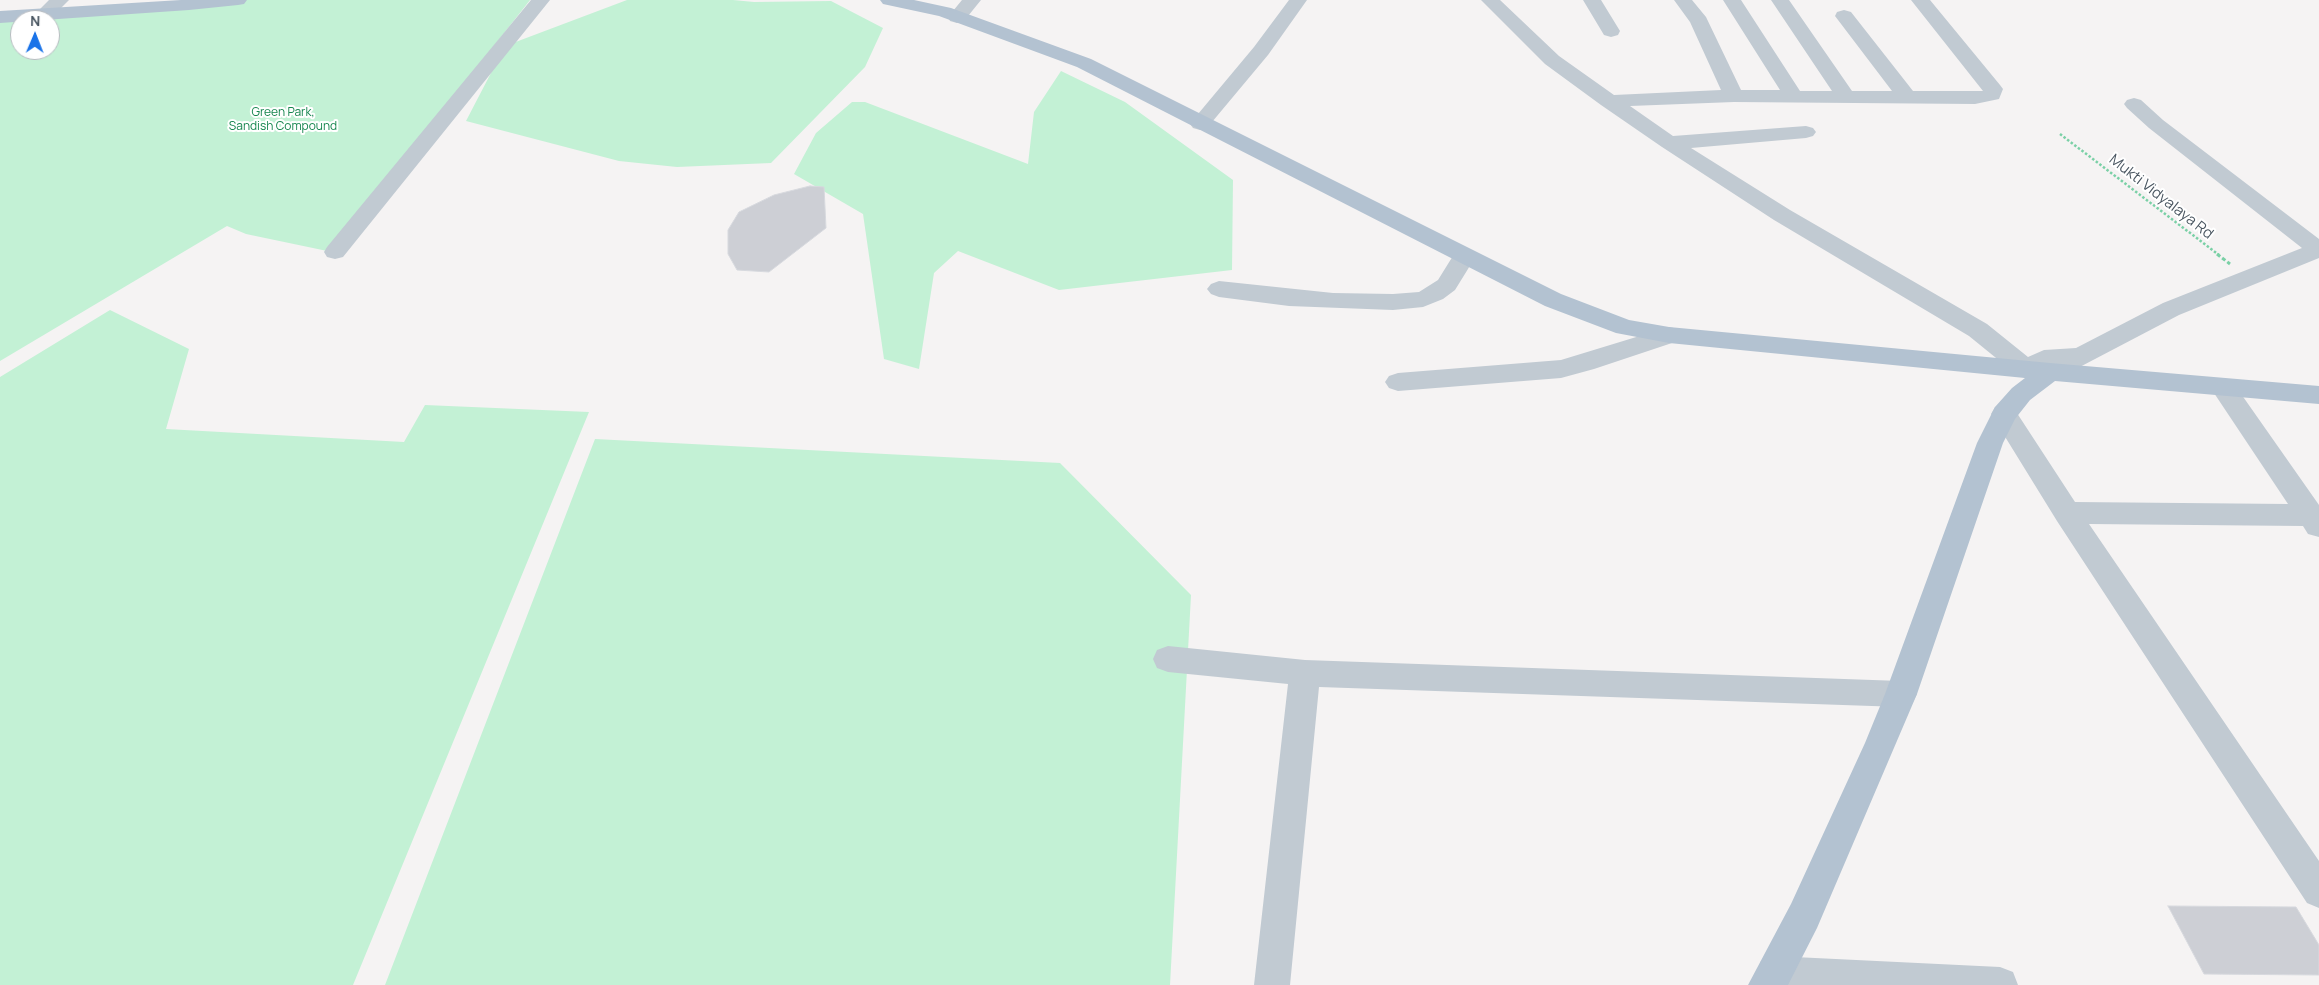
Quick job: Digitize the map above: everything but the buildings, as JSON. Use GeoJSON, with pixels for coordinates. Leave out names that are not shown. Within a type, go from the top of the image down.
{"type":"FeatureCollection","features":[{"type":"Feature","properties":{"kind":"main road"},"geometry":{"type":"LineString","coordinates":[[60,13],[189,6],[238,0]]}},
{"type":"Feature","properties":{"kind":"main road"},"geometry":{"type":"LineString","coordinates":[[889,0],[964,8],[1084,63],[1200,124],[1552,300],[1625,327],[1669,335],[2319,395]]}},
{"type":"Feature","properties":{"kind":"main road"},"geometry":{"type":"LineString","coordinates":[[1770,979],[1804,916],[1901,694],[1990,444],[2004,414],[2038,370]]}},
{"type":"Feature","properties":{"kind":"street"},"geometry":{"type":"LineString","coordinates":[[49,10],[60,0]]}},
{"type":"Feature","properties":{"kind":"street"},"geometry":{"type":"LineString","coordinates":[[335,252],[541,0]]}},
{"type":"Feature","properties":{"kind":"street"},"geometry":{"type":"LineString","coordinates":[[1200,124],[1260,51],[1298,0]]}},
{"type":"Feature","properties":{"kind":"street"},"geometry":{"type":"LineString","coordinates":[[1490,0],[1552,60],[1669,144],[1782,215],[1930,300],[2038,370],[2044,359],[2081,356],[2172,309],[2319,250]]}},
{"type":"Feature","properties":{"kind":"street"},"geometry":{"type":"LineString","coordinates":[[1592,0],[1611,31]]}},
{"type":"Feature","properties":{"kind":"street"},"geometry":{"type":"LineString","coordinates":[[1683,0],[1699,21],[1734,96]]}},
{"type":"Feature","properties":{"kind":"street"},"geometry":{"type":"LineString","coordinates":[[1732,0],[1794,96]]}},
{"type":"Feature","properties":{"kind":"street"},"geometry":{"type":"LineString","coordinates":[[1780,0],[1846,97]]}},
{"type":"Feature","properties":{"kind":"street"},"geometry":{"type":"LineString","coordinates":[[1608,101],[1734,96],[1986,97],[1992,94],[1993,89],[1920,0]]}},
{"type":"Feature","properties":{"kind":"street"},"geometry":{"type":"LineString","coordinates":[[1844,16],[1907,97]]}},
{"type":"Feature","properties":{"kind":"street"},"geometry":{"type":"LineString","coordinates":[[2134,104],[2156,124],[2319,250]]}},
{"type":"Feature","properties":{"kind":"street"},"geometry":{"type":"LineString","coordinates":[[1669,144],[1806,132]]}},
{"type":"Feature","properties":{"kind":"street"},"geometry":{"type":"LineString","coordinates":[[1219,289],[1288,298],[1333,301],[1393,302],[1423,299],[1435,294],[1447,285],[1464,256]]}},
{"type":"Feature","properties":{"kind":"street"},"geometry":{"type":"LineString","coordinates":[[1398,382],[1561,369],[1592,361],[1669,335]]}},
{"type":"Feature","properties":{"kind":"street"},"geometry":{"type":"LineString","coordinates":[[2223,387],[2315,521]]}},
{"type":"Feature","properties":{"kind":"street"},"geometry":{"type":"LineString","coordinates":[[2004,414],[2067,513],[2319,891]]}},
{"type":"Feature","properties":{"kind":"street"},"geometry":{"type":"LineString","coordinates":[[2067,513],[2315,521]]}},
{"type":"Feature","properties":{"kind":"street"},"geometry":{"type":"LineString","coordinates":[[1168,659],[1305,673],[1901,694]]}},
{"type":"Feature","properties":{"kind":"street"},"geometry":{"type":"LineString","coordinates":[[1272,985],[1305,673]]}},
{"type":"Feature","properties":{"kind":"street"},"geometry":{"type":"LineString","coordinates":[[1770,979],[2000,985]]}},
{"type":"Feature","properties":{"kind":"path","name":"Mukti Vidyalaya Rd"},"geometry":{"type":"LineString","coordinates":[[2060,134],[2248,278]]}},
{"type":"Feature","properties":{"kind":"green space","name":"Green Park, Sandish Compound"},"geometry":{"type":"Polygon","coordinates":[[[238,0],[530,0],[332,252],[246,234],[227,226],[0,361],[0,18],[10,17],[10,60],[60,60],[60,13],[238,0]]]}},
{"type":"Feature","properties":{"kind":"green space"},"geometry":{"type":"Polygon","coordinates":[[[627,0],[831,1],[883,28],[865,67],[771,163],[677,167],[619,161],[466,121],[505,46],[627,0]]]}},
{"type":"Feature","properties":{"kind":"green space"},"geometry":{"type":"Polygon","coordinates":[[[1061,71],[1125,102],[1233,180],[1232,270],[1059,290],[958,251],[934,273],[919,369],[884,359],[863,214],[794,174],[816,133],[852,102],[865,102],[1028,164],[1034,112],[1061,71]]]}},
{"type":"Feature","properties":{"kind":"green space"},"geometry":{"type":"Polygon","coordinates":[[[110,310],[189,349],[166,429],[404,442],[425,405],[589,412],[353,985],[0,985],[0,377],[110,310]]]}},
{"type":"Feature","properties":{"kind":"green space"},"geometry":{"type":"Polygon","coordinates":[[[595,439],[1060,463],[1191,595],[1170,985],[385,985],[595,439]]]}}]}
